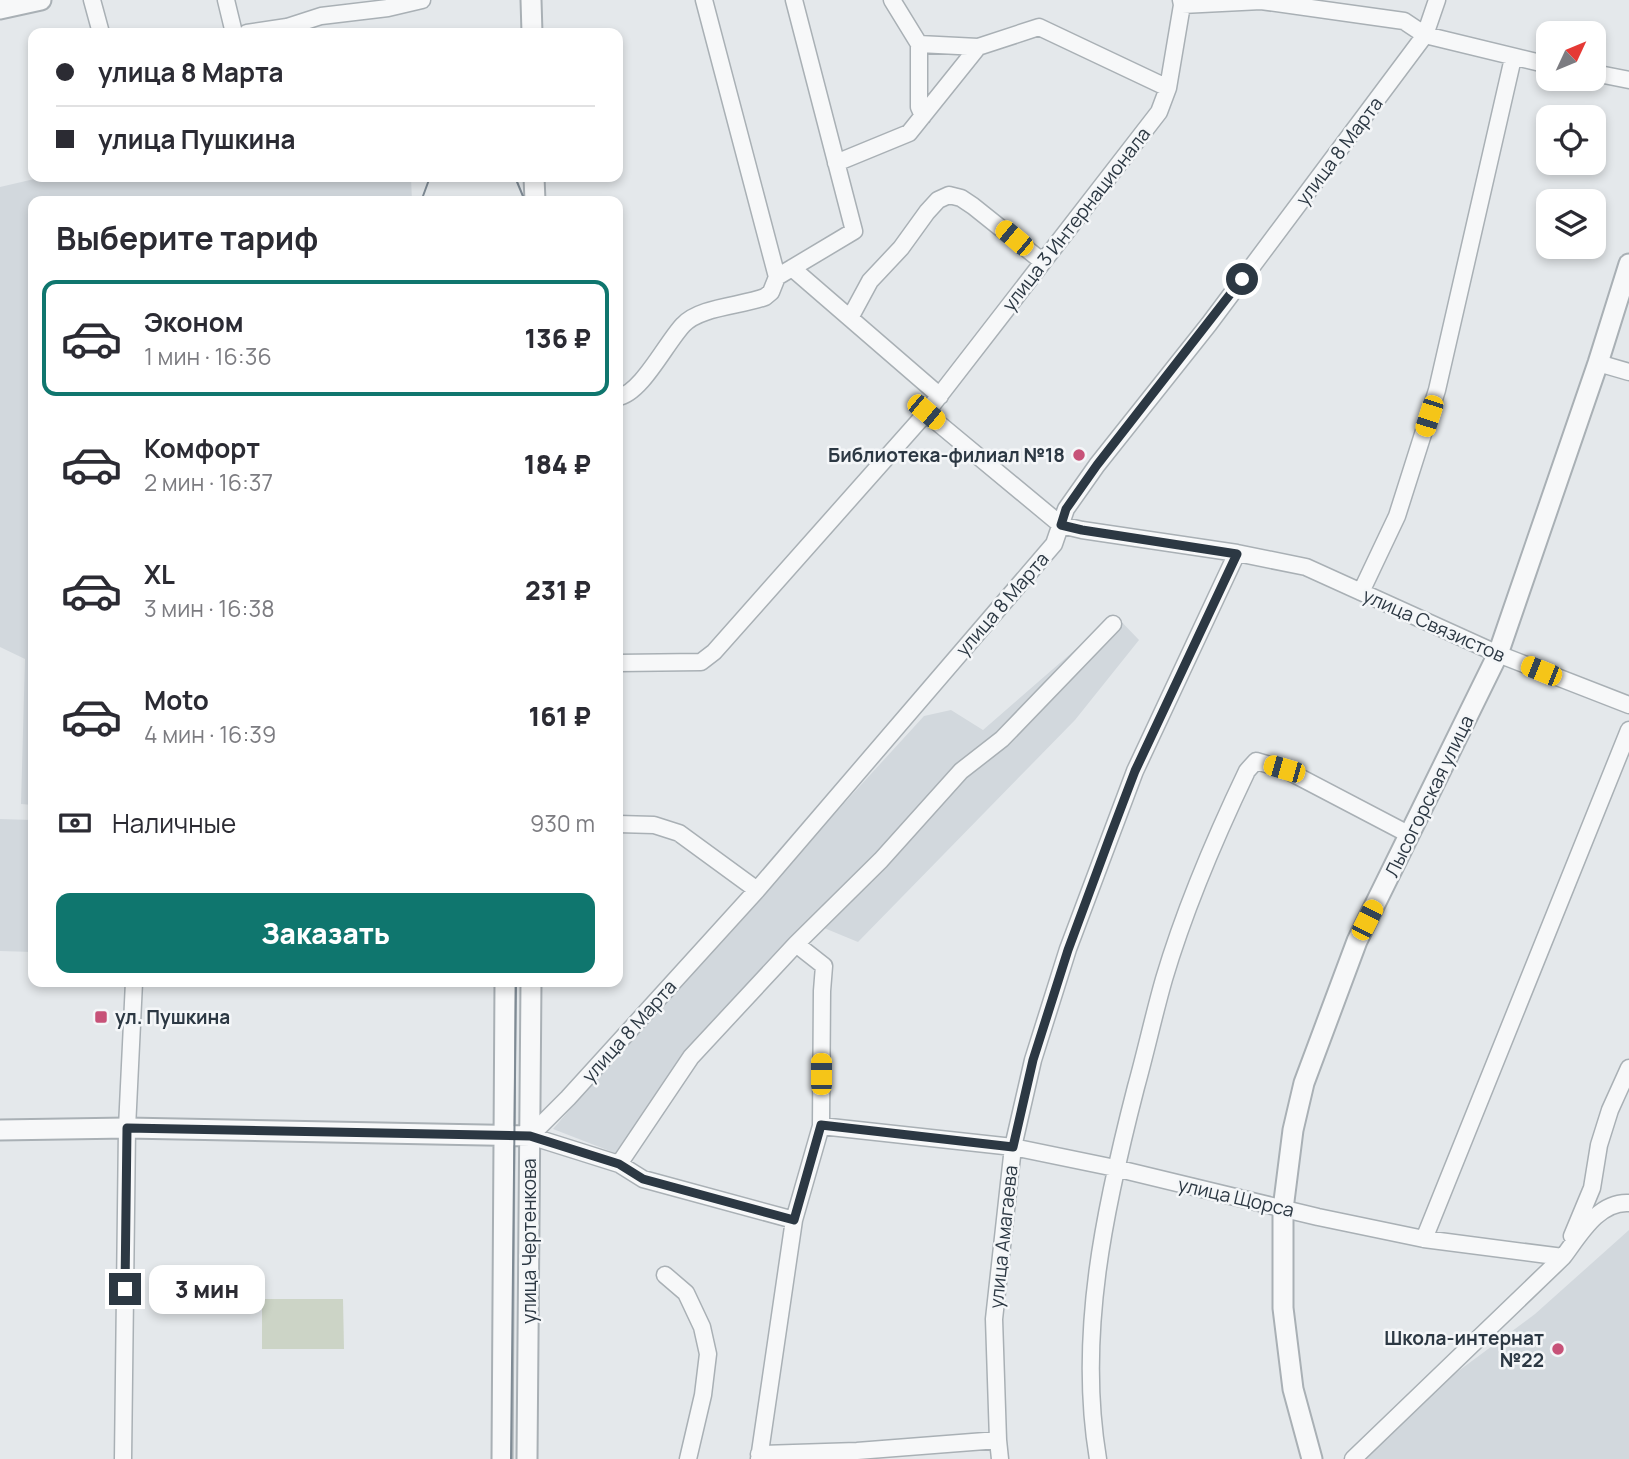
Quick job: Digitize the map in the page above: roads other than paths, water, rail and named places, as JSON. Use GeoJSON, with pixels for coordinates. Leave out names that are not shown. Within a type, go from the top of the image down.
{"type":"FeatureCollection","features":[{"type":"Feature","properties":{"kind":"street"},"geometry":{"type":"LineString","coordinates":[[0,9],[41,0]]}},
{"type":"Feature","properties":{"kind":"street"},"geometry":{"type":"LineString","coordinates":[[92,0],[99,28]]}},
{"type":"Feature","properties":{"kind":"street"},"geometry":{"type":"LineString","coordinates":[[226,0],[233,28]]}},
{"type":"Feature","properties":{"kind":"street"},"geometry":{"type":"LineString","coordinates":[[280,28],[321,16],[388,8],[422,0]]}},
{"type":"Feature","properties":{"kind":"street"},"geometry":{"type":"LineString","coordinates":[[531,0],[532,28]]}},
{"type":"Feature","properties":{"kind":"street"},"geometry":{"type":"LineString","coordinates":[[704,0],[784,273],[850,318],[940,396]]}},
{"type":"Feature","properties":{"kind":"street"},"geometry":{"type":"LineString","coordinates":[[623,396],[639,384],[690,318],[765,297],[784,273],[854,231],[794,0]]}},
{"type":"Feature","properties":{"kind":"street"},"geometry":{"type":"LineString","coordinates":[[892,0],[919,44],[919,107],[923,116]]}},
{"type":"Feature","properties":{"kind":"street","name":"улица 8 Марта"},"geometry":{"type":"LineString","coordinates":[[530,1136],[568,1098],[757,890],[1054,544],[1066,509],[1097,465],[1209,324],[1425,35],[1437,0]]}},
{"type":"Feature","properties":{"kind":"street"},"geometry":{"type":"LineString","coordinates":[[1181,2],[1261,1],[1404,21],[1425,35],[1536,62]]}},
{"type":"Feature","properties":{"kind":"street","name":"улица 3 Интернационала"},"geometry":{"type":"LineString","coordinates":[[623,663],[701,662],[713,652],[940,396],[1159,112],[1168,88],[1181,2]]}},
{"type":"Feature","properties":{"kind":"street"},"geometry":{"type":"LineString","coordinates":[[919,44],[978,47],[1039,27],[1168,88]]}},
{"type":"Feature","properties":{"kind":"street"},"geometry":{"type":"LineString","coordinates":[[836,163],[909,133],[978,47]]}},
{"type":"Feature","properties":{"kind":"street"},"geometry":{"type":"LineString","coordinates":[[1361,592],[1397,516],[1437,390],[1513,58]]}},
{"type":"Feature","properties":{"kind":"street"},"geometry":{"type":"LineString","coordinates":[[1606,76],[1629,80]]}},
{"type":"Feature","properties":{"kind":"street"},"geometry":{"type":"LineString","coordinates":[[850,318],[870,281],[901,248],[938,200],[949,195],[974,206],[1043,262]]}},
{"type":"Feature","properties":{"kind":"street","name":"Лысогорская улица"},"geometry":{"type":"LineString","coordinates":[[1312,1459],[1293,1389],[1283,1308],[1283,1209],[1293,1130],[1304,1083],[1357,941],[1497,654],[1598,363],[1629,264]]}},
{"type":"Feature","properties":{"kind":"street"},"geometry":{"type":"LineString","coordinates":[[1598,363],[1629,372]]}},
{"type":"Feature","properties":{"kind":"street"},"geometry":{"type":"LineString","coordinates":[[926,412],[1061,525]]}},
{"type":"Feature","properties":{"kind":"street","name":"улица Связистов"},"geometry":{"type":"LineString","coordinates":[[1061,525],[1306,567],[1497,654],[1629,705]]}},
{"type":"Feature","properties":{"kind":"street","name":"улица Амагаева"},"geometry":{"type":"LineString","coordinates":[[1000,1459],[994,1319],[1013,1147],[1037,1048],[1068,950],[1135,771],[1237,554]]}},
{"type":"Feature","properties":{"kind":"street"},"geometry":{"type":"LineString","coordinates":[[619,1164],[691,1057],[796,943],[881,860],[961,771],[1002,739],[1113,624]]}},
{"type":"Feature","properties":{"kind":"street"},"geometry":{"type":"LineString","coordinates":[[1424,1239],[1629,730]]}},
{"type":"Feature","properties":{"kind":"street"},"geometry":{"type":"LineString","coordinates":[[1098,1459],[1091,1418],[1091,1344],[1097,1279],[1115,1168],[1165,977],[1202,873],[1247,771],[1256,761],[1284,769],[1410,835]]}},
{"type":"Feature","properties":{"kind":"street"},"geometry":{"type":"LineString","coordinates":[[623,824],[654,825],[678,833],[757,890]]}},
{"type":"Feature","properties":{"kind":"street"},"geometry":{"type":"LineString","coordinates":[[796,943],[824,966],[821,1125],[794,1220],[759,1457],[858,1455],[998,1440]]}},
{"type":"Feature","properties":{"kind":"street"},"geometry":{"type":"LineString","coordinates":[[123,1459],[127,1128],[134,987]]}},
{"type":"Feature","properties":{"kind":"street","name":"улица Чертенкова"},"geometry":{"type":"LineString","coordinates":[[502,1459],[505,987]]}},
{"type":"Feature","properties":{"kind":"street","name":"улица Чертенкова"},"geometry":{"type":"LineString","coordinates":[[527,1459],[531,987]]}},
{"type":"Feature","properties":{"kind":"street"},"geometry":{"type":"LineString","coordinates":[[1563,1258],[1592,1188],[1599,1145],[1610,1110],[1629,1068]]}},
{"type":"Feature","properties":{"kind":"street","name":"улица Щорса"},"geometry":{"type":"LineString","coordinates":[[821,1125],[1013,1147],[1424,1239],[1563,1258]]}},
{"type":"Feature","properties":{"kind":"street"},"geometry":{"type":"LineString","coordinates":[[0,1130],[127,1128],[530,1136],[619,1164],[643,1179],[794,1220]]}},
{"type":"Feature","properties":{"kind":"street"},"geometry":{"type":"LineString","coordinates":[[1353,1459],[1563,1258],[1588,1224],[1603,1210],[1629,1203]]}},
{"type":"Feature","properties":{"kind":"street"},"geometry":{"type":"LineString","coordinates":[[665,1275],[686,1293],[702,1327],[708,1354],[703,1395],[688,1459]]}},
{"type":"Feature","properties":{"kind":"tram line"},"geometry":{"type":"LineString","coordinates":[[423,196],[428,182]]}},
{"type":"Feature","properties":{"kind":"tram line"},"geometry":{"type":"LineString","coordinates":[[517,182],[523,196]]}},
{"type":"Feature","properties":{"kind":"tram line"},"geometry":{"type":"LineString","coordinates":[[511,1459],[516,987]]}},
{"type":"Feature","properties":{"kind":"place","name":"Библиотека-филиал №18"},"geometry":{"type":"Point","coordinates":[1079,455]}},
{"type":"Feature","properties":{"kind":"place","name":"ул. Пушкина"},"geometry":{"type":"Point","coordinates":[101,1017]}},
{"type":"Feature","properties":{"kind":"place","name":"Школа-интернат №22"},"geometry":{"type":"Point","coordinates":[1558,1349]}}]}
